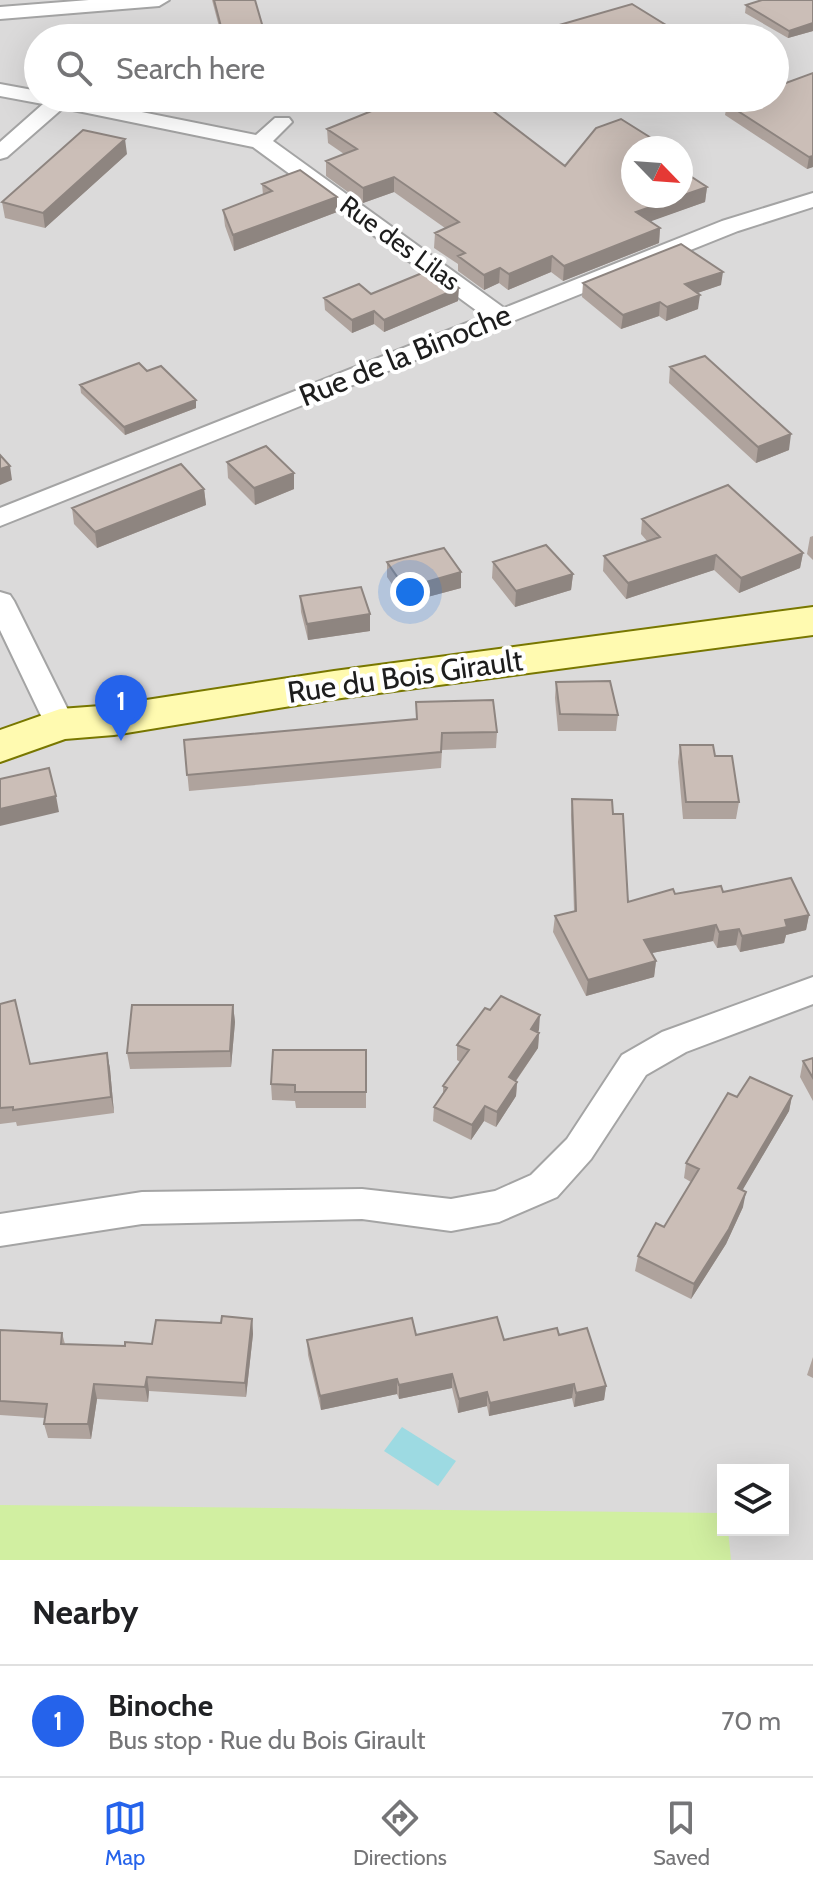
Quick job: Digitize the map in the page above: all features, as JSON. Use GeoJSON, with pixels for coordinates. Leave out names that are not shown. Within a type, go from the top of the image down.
{"type":"FeatureCollection","features":[{"type":"Feature","properties":{"kind":"street"},"geometry":{"type":"LineString","coordinates":[[0,13],[159,0]]}},
{"type":"Feature","properties":{"kind":"street","name":"Rue des Lilas"},"geometry":{"type":"LineString","coordinates":[[0,90],[24,95]]}},
{"type":"Feature","properties":{"kind":"street"},"geometry":{"type":"LineString","coordinates":[[0,153],[35,112]]}},
{"type":"Feature","properties":{"kind":"street","name":"Rue des Lilas"},"geometry":{"type":"LineString","coordinates":[[111,112],[260,142],[501,317]]}},
{"type":"Feature","properties":{"kind":"street"},"geometry":{"type":"LineString","coordinates":[[260,142],[282,122]]}},
{"type":"Feature","properties":{"kind":"street","name":"Rue de la Binoche"},"geometry":{"type":"LineString","coordinates":[[0,518],[730,226],[813,200]]}},
{"type":"Feature","properties":{"kind":"street"},"geometry":{"type":"LineString","coordinates":[[0,601],[60,724]]}},
{"type":"Feature","properties":{"kind":"street","name":"Rue du Bois Girault"},"geometry":{"type":"LineString","coordinates":[[0,747],[60,724],[114,720],[334,685],[813,621]]}},
{"type":"Feature","properties":{"kind":"street"},"geometry":{"type":"LineString","coordinates":[[0,1230],[142,1208],[362,1204],[451,1215],[499,1206],[544,1186],[579,1149],[634,1065],[674,1042],[813,990]]}},
{"type":"Feature","properties":{"kind":"shaded area"},"geometry":{"type":"Polygon","coordinates":[[[0,0],[813,0],[813,1560],[0,1560],[0,0]]]}},
{"type":"Feature","properties":{"kind":"green space"},"geometry":{"type":"Polygon","coordinates":[[[0,1505],[717,1513],[717,1536],[729,1536],[731,1560],[0,1560],[0,1505]]]}},
{"type":"Feature","properties":{"kind":"water"},"geometry":{"type":"Polygon","coordinates":[[[402,1427],[456,1461],[438,1486],[384,1451],[402,1427]]]}},
{"type":"Feature","properties":{"kind":"building"},"geometry":{"type":"Polygon","coordinates":[[[214,0],[255,0],[262,24],[220,24],[214,0]]]}},
{"type":"Feature","properties":{"kind":"building"},"geometry":{"type":"Polygon","coordinates":[[[762,0],[813,0],[813,23],[789,31],[789,24],[777,24],[746,5],[762,0]]]}},
{"type":"Feature","properties":{"kind":"building"},"geometry":{"type":"Polygon","coordinates":[[[632,4],[664,24],[563,24],[632,4]]]}},
{"type":"Feature","properties":{"kind":"building"},"geometry":{"type":"Polygon","coordinates":[[[813,73],[813,156],[809,157],[739,112],[789,112],[789,82],[813,73]]]}},
{"type":"Feature","properties":{"kind":"building"},"geometry":{"type":"Polygon","coordinates":[[[369,112],[494,112],[565,166],[596,128],[621,119],[648,136],[621,136],[621,208],[647,208],[636,212],[660,228],[564,266],[552,256],[509,274],[500,268],[484,275],[458,256],[465,253],[435,233],[459,222],[394,177],[363,188],[326,161],[357,149],[327,129],[369,112]]]}},
{"type":"Feature","properties":{"kind":"building"},"geometry":{"type":"Polygon","coordinates":[[[83,130],[125,139],[43,213],[2,202],[83,130]]]}},
{"type":"Feature","properties":{"kind":"building"},"geometry":{"type":"Polygon","coordinates":[[[300,170],[337,197],[233,235],[223,210],[272,191],[262,184],[300,170]]]}},
{"type":"Feature","properties":{"kind":"building"},"geometry":{"type":"Polygon","coordinates":[[[693,178],[707,187],[693,192],[693,178]]]}},
{"type":"Feature","properties":{"kind":"building"},"geometry":{"type":"Polygon","coordinates":[[[681,244],[723,272],[685,284],[700,295],[667,307],[660,302],[623,315],[583,283],[681,244]]]}},
{"type":"Feature","properties":{"kind":"building"},"geometry":{"type":"Polygon","coordinates":[[[432,269],[459,288],[384,320],[374,311],[352,320],[324,298],[359,284],[371,294],[432,269]]]}},
{"type":"Feature","properties":{"kind":"building"},"geometry":{"type":"Polygon","coordinates":[[[705,356],[791,434],[758,447],[670,367],[705,356]]]}},
{"type":"Feature","properties":{"kind":"building"},"geometry":{"type":"Polygon","coordinates":[[[139,363],[147,371],[161,366],[196,400],[124,427],[80,385],[139,363]]]}},
{"type":"Feature","properties":{"kind":"building"},"geometry":{"type":"Polygon","coordinates":[[[266,446],[294,473],[254,488],[227,462],[266,446]]]}},
{"type":"Feature","properties":{"kind":"building"},"geometry":{"type":"Polygon","coordinates":[[[0,455],[10,466],[0,469],[0,455]]]}},
{"type":"Feature","properties":{"kind":"building"},"geometry":{"type":"Polygon","coordinates":[[[181,464],[204,489],[95,532],[72,508],[181,464]]]}},
{"type":"Feature","properties":{"kind":"building"},"geometry":{"type":"Polygon","coordinates":[[[728,485],[803,553],[741,578],[716,555],[628,583],[604,556],[660,537],[642,519],[728,485]]]}},
{"type":"Feature","properties":{"kind":"building"},"geometry":{"type":"Polygon","coordinates":[[[546,545],[573,574],[516,591],[493,562],[546,545]]]}},
{"type":"Feature","properties":{"kind":"building"},"geometry":{"type":"Polygon","coordinates":[[[444,548],[461,572],[405,588],[387,562],[444,548]]]}},
{"type":"Feature","properties":{"kind":"building"},"geometry":{"type":"Polygon","coordinates":[[[361,587],[370,614],[307,624],[300,596],[361,587]]]}},
{"type":"Feature","properties":{"kind":"building"},"geometry":{"type":"Polygon","coordinates":[[[610,681],[618,715],[560,714],[556,682],[610,681]]]}},
{"type":"Feature","properties":{"kind":"building"},"geometry":{"type":"Polygon","coordinates":[[[493,700],[497,732],[442,733],[441,752],[187,775],[184,740],[417,719],[416,702],[493,700]]]}},
{"type":"Feature","properties":{"kind":"building"},"geometry":{"type":"Polygon","coordinates":[[[680,745],[713,745],[715,756],[732,756],[739,802],[686,802],[680,745]]]}},
{"type":"Feature","properties":{"kind":"building"},"geometry":{"type":"Polygon","coordinates":[[[49,768],[56,796],[0,809],[0,779],[49,768]]]}},
{"type":"Feature","properties":{"kind":"building"},"geometry":{"type":"Polygon","coordinates":[[[572,799],[612,800],[613,814],[623,814],[628,902],[673,889],[675,894],[721,886],[723,892],[791,878],[809,915],[785,920],[787,927],[742,936],[739,929],[719,932],[716,925],[644,940],[656,961],[588,980],[555,916],[576,911],[572,799]]]}},
{"type":"Feature","properties":{"kind":"building"},"geometry":{"type":"Polygon","coordinates":[[[501,996],[540,1015],[531,1029],[539,1033],[509,1077],[517,1082],[497,1112],[485,1106],[472,1125],[434,1107],[447,1088],[443,1086],[469,1050],[457,1045],[485,1008],[490,1010],[501,996]]]}},
{"type":"Feature","properties":{"kind":"building"},"geometry":{"type":"Polygon","coordinates":[[[15,1000],[30,1064],[107,1053],[111,1097],[13,1110],[13,1107],[0,1108],[0,1004],[15,1000]]]}},
{"type":"Feature","properties":{"kind":"building"},"geometry":{"type":"Polygon","coordinates":[[[132,1005],[233,1005],[230,1051],[127,1053],[132,1005]]]}},
{"type":"Feature","properties":{"kind":"building"},"geometry":{"type":"Polygon","coordinates":[[[273,1050],[366,1050],[366,1092],[295,1092],[295,1085],[271,1084],[273,1050]]]}},
{"type":"Feature","properties":{"kind":"building"},"geometry":{"type":"Polygon","coordinates":[[[813,1058],[813,1078],[803,1061],[813,1058]]]}},
{"type":"Feature","properties":{"kind":"building"},"geometry":{"type":"Polygon","coordinates":[[[750,1077],[792,1096],[738,1188],[746,1192],[729,1229],[694,1284],[638,1256],[656,1223],[664,1227],[699,1169],[686,1163],[728,1093],[737,1097],[750,1077]]]}},
{"type":"Feature","properties":{"kind":"building"},"geometry":{"type":"Polygon","coordinates":[[[222,1316],[252,1319],[245,1383],[147,1377],[145,1387],[94,1384],[88,1424],[44,1424],[47,1404],[0,1401],[0,1330],[62,1333],[61,1344],[125,1346],[125,1342],[152,1344],[156,1320],[221,1323],[222,1316]]]}},
{"type":"Feature","properties":{"kind":"building"},"geometry":{"type":"Polygon","coordinates":[[[497,1317],[504,1340],[557,1328],[559,1335],[587,1328],[606,1386],[576,1393],[574,1384],[490,1403],[487,1392],[459,1399],[452,1374],[399,1385],[397,1379],[320,1396],[307,1340],[412,1318],[416,1335],[497,1317]]]}},
{"type":"Feature","properties":{"kind":"place","name":"Binoche"},"geometry":{"type":"Point","coordinates":[121,741]}}]}
